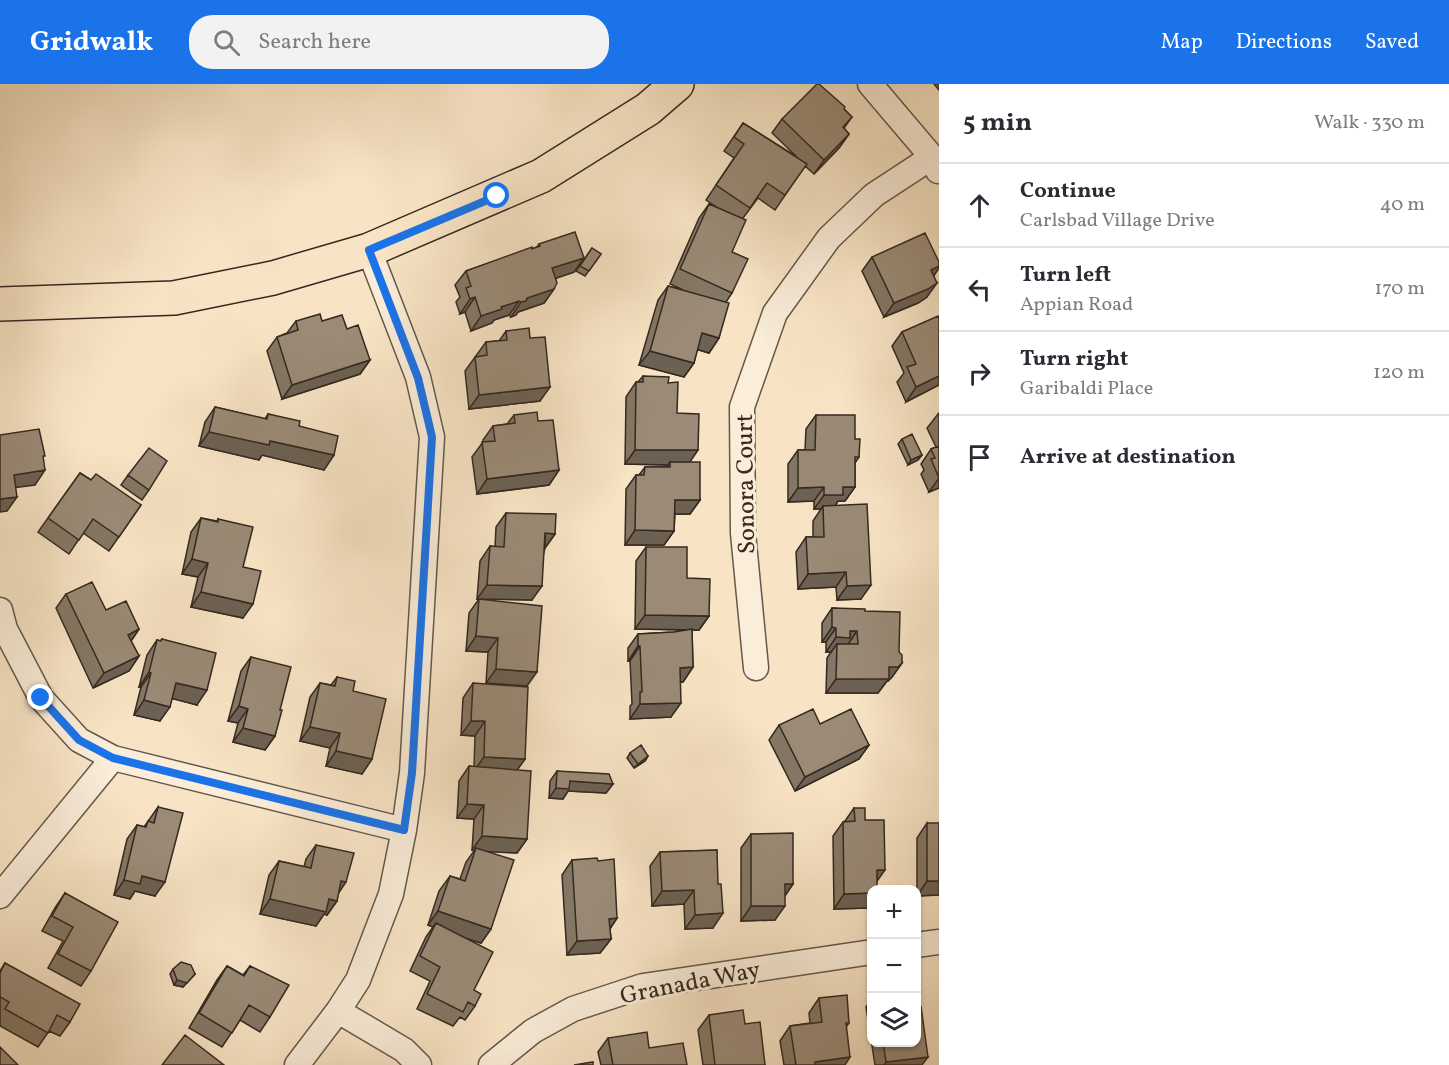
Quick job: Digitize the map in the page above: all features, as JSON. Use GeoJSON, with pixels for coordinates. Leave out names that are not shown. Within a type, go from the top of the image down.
{"type":"FeatureCollection","features":[{"type":"Feature","properties":{"kind":"main road"},"geometry":{"type":"LineString","coordinates":[[0,304],[174,298],[273,278],[369,250],[542,176],[648,108],[677,84]]}},
{"type":"Feature","properties":{"kind":"street"},"geometry":{"type":"LineString","coordinates":[[870,84],[936,165]]}},
{"type":"Feature","properties":{"kind":"street","name":"Sonora Court"},"geometry":{"type":"LineString","coordinates":[[756,668],[743,533],[742,407],[775,313],[829,238],[874,195],[936,165]]}},
{"type":"Feature","properties":{"kind":"street"},"geometry":{"type":"LineString","coordinates":[[297,1065],[338,1011],[357,980],[391,894],[404,830],[412,773],[432,437],[418,378],[369,250]]}},
{"type":"Feature","properties":{"kind":"street"},"geometry":{"type":"LineString","coordinates":[[0,610],[5,628],[41,698],[79,740],[113,758],[404,830]]}},
{"type":"Feature","properties":{"kind":"street"},"geometry":{"type":"LineString","coordinates":[[0,896],[113,758]]}},
{"type":"Feature","properties":{"kind":"street"},"geometry":{"type":"LineString","coordinates":[[921,944],[939,942]]}},
{"type":"Feature","properties":{"kind":"street","name":"Granada Way"},"geometry":{"type":"LineString","coordinates":[[491,1065],[533,1031],[573,1008],[643,986],[867,953]]}},
{"type":"Feature","properties":{"kind":"street"},"geometry":{"type":"LineString","coordinates":[[338,1011],[404,1050],[419,1065]]}},
{"type":"Feature","properties":{"kind":"building"},"geometry":{"type":"Polygon","coordinates":[[[817,84],[845,107],[844,109],[852,117],[843,127],[849,134],[824,160],[782,119],[817,84]]]}},
{"type":"Feature","properties":{"kind":"building"},"geometry":{"type":"Polygon","coordinates":[[[743,123],[807,164],[785,195],[767,183],[750,208],[716,185],[744,144],[734,137],[743,123]]]}},
{"type":"Feature","properties":{"kind":"building"},"geometry":{"type":"Polygon","coordinates":[[[709,204],[746,220],[732,252],[748,259],[732,293],[680,269],[709,204]]]}},
{"type":"Feature","properties":{"kind":"building"},"geometry":{"type":"Polygon","coordinates":[[[575,232],[584,258],[552,268],[557,283],[554,289],[481,316],[475,297],[470,299],[466,288],[471,286],[466,271],[575,232]]]}},
{"type":"Feature","properties":{"kind":"building"},"geometry":{"type":"Polygon","coordinates":[[[925,233],[939,262],[939,266],[931,270],[937,283],[894,303],[872,257],[925,233]]]}},
{"type":"Feature","properties":{"kind":"building"},"geometry":{"type":"Polygon","coordinates":[[[592,248],[601,254],[589,271],[580,266],[592,248]]]}},
{"type":"Feature","properties":{"kind":"building"},"geometry":{"type":"Polygon","coordinates":[[[668,286],[729,303],[719,338],[702,333],[694,363],[650,351],[668,286]]]}},
{"type":"Feature","properties":{"kind":"building"},"geometry":{"type":"Polygon","coordinates":[[[320,314],[322,321],[342,315],[347,329],[358,325],[370,360],[292,385],[277,337],[298,330],[296,321],[320,314]]]}},
{"type":"Feature","properties":{"kind":"building"},"geometry":{"type":"Polygon","coordinates":[[[938,316],[939,376],[916,387],[907,367],[916,364],[902,332],[938,316]]]}},
{"type":"Feature","properties":{"kind":"building"},"geometry":{"type":"Polygon","coordinates":[[[529,328],[530,338],[545,337],[550,387],[479,395],[475,357],[487,355],[486,342],[507,340],[506,331],[529,328]]]}},
{"type":"Feature","properties":{"kind":"building"},"geometry":{"type":"Polygon","coordinates":[[[643,376],[669,377],[668,383],[678,382],[677,413],[699,414],[698,450],[635,450],[636,382],[643,382],[643,376]]]}},
{"type":"Feature","properties":{"kind":"building"},"geometry":{"type":"Polygon","coordinates":[[[215,407],[267,419],[268,414],[300,421],[299,426],[338,436],[334,455],[270,441],[269,445],[209,432],[215,407]]]}},
{"type":"Feature","properties":{"kind":"building"},"geometry":{"type":"Polygon","coordinates":[[[537,412],[538,421],[553,420],[559,470],[487,479],[482,442],[495,441],[493,426],[515,423],[514,415],[537,412]]]}},
{"type":"Feature","properties":{"kind":"building"},"geometry":{"type":"Polygon","coordinates":[[[816,415],[855,415],[855,439],[860,439],[859,457],[855,457],[855,487],[843,487],[843,495],[824,495],[824,487],[798,488],[798,450],[815,450],[816,415]]]}},
{"type":"Feature","properties":{"kind":"building"},"geometry":{"type":"Polygon","coordinates":[[[39,429],[45,456],[43,456],[45,470],[14,475],[17,497],[0,499],[0,435],[39,429]]]}},
{"type":"Feature","properties":{"kind":"building"},"geometry":{"type":"Polygon","coordinates":[[[912,434],[922,455],[911,460],[902,439],[912,434]]]}},
{"type":"Feature","properties":{"kind":"building"},"geometry":{"type":"Polygon","coordinates":[[[939,446],[939,478],[931,459],[935,458],[931,449],[939,446]]]}},
{"type":"Feature","properties":{"kind":"building"},"geometry":{"type":"Polygon","coordinates":[[[149,448],[167,461],[149,490],[128,475],[149,448]]]}},
{"type":"Feature","properties":{"kind":"building"},"geometry":{"type":"Polygon","coordinates":[[[670,462],[700,462],[700,500],[675,500],[674,531],[635,530],[636,475],[644,475],[645,467],[670,467],[670,462]]]}},
{"type":"Feature","properties":{"kind":"building"},"geometry":{"type":"Polygon","coordinates":[[[80,473],[91,480],[96,474],[141,505],[119,537],[93,519],[79,540],[48,518],[80,473]]]}},
{"type":"Feature","properties":{"kind":"building"},"geometry":{"type":"Polygon","coordinates":[[[867,504],[871,585],[847,586],[846,572],[808,574],[806,537],[824,537],[823,506],[867,504]]]}},
{"type":"Feature","properties":{"kind":"building"},"geometry":{"type":"Polygon","coordinates":[[[506,513],[556,514],[555,534],[545,533],[542,586],[487,585],[490,546],[504,547],[506,513]]]}},
{"type":"Feature","properties":{"kind":"building"},"geometry":{"type":"Polygon","coordinates":[[[201,518],[218,522],[218,519],[253,527],[243,567],[261,571],[253,604],[201,592],[208,563],[192,559],[201,518]]]}},
{"type":"Feature","properties":{"kind":"building"},"geometry":{"type":"Polygon","coordinates":[[[646,547],[687,547],[687,578],[710,579],[709,616],[645,615],[646,547]]]}},
{"type":"Feature","properties":{"kind":"building"},"geometry":{"type":"Polygon","coordinates":[[[92,582],[106,610],[126,601],[139,629],[128,635],[139,656],[104,673],[66,594],[92,582]]]}},
{"type":"Feature","properties":{"kind":"building"},"geometry":{"type":"Polygon","coordinates":[[[479,599],[542,606],[537,672],[496,669],[498,638],[476,636],[479,599]]]}},
{"type":"Feature","properties":{"kind":"building"},"geometry":{"type":"Polygon","coordinates":[[[832,608],[900,612],[899,652],[902,655],[902,663],[898,667],[889,667],[889,679],[836,679],[837,644],[858,644],[857,631],[850,631],[850,638],[836,637],[836,628],[832,627],[832,608]]]}},
{"type":"Feature","properties":{"kind":"building"},"geometry":{"type":"Polygon","coordinates":[[[692,629],[693,667],[680,668],[681,703],[640,704],[640,692],[642,692],[638,634],[692,629]]]}},
{"type":"Feature","properties":{"kind":"building"},"geometry":{"type":"Polygon","coordinates":[[[162,639],[216,653],[207,690],[176,683],[170,707],[144,700],[157,640],[162,639]]]}},
{"type":"Feature","properties":{"kind":"building"},"geometry":{"type":"Polygon","coordinates":[[[251,657],[291,667],[275,736],[243,728],[248,709],[239,706],[251,657]]]}},
{"type":"Feature","properties":{"kind":"building"},"geometry":{"type":"Polygon","coordinates":[[[337,677],[355,681],[353,691],[386,699],[372,759],[336,751],[340,733],[310,727],[320,683],[335,686],[337,677]]]}},
{"type":"Feature","properties":{"kind":"building"},"geometry":{"type":"Polygon","coordinates":[[[473,683],[528,687],[525,759],[484,757],[485,721],[471,721],[473,683]]]}},
{"type":"Feature","properties":{"kind":"building"},"geometry":{"type":"Polygon","coordinates":[[[813,709],[820,724],[851,709],[869,745],[805,777],[779,725],[813,709]]]}},
{"type":"Feature","properties":{"kind":"building"},"geometry":{"type":"Polygon","coordinates":[[[641,745],[648,756],[638,764],[630,753],[641,745]]]}},
{"type":"Feature","properties":{"kind":"building"},"geometry":{"type":"Polygon","coordinates":[[[469,766],[531,771],[527,839],[482,836],[484,805],[467,804],[469,766]]]}},
{"type":"Feature","properties":{"kind":"building"},"geometry":{"type":"Polygon","coordinates":[[[557,771],[609,774],[613,784],[570,781],[569,789],[556,788],[557,771]]]}},
{"type":"Feature","properties":{"kind":"building"},"geometry":{"type":"Polygon","coordinates":[[[158,807],[183,813],[165,882],[142,876],[140,884],[124,880],[137,825],[146,827],[148,821],[154,823],[158,807]]]}},
{"type":"Feature","properties":{"kind":"building"},"geometry":{"type":"Polygon","coordinates":[[[854,808],[865,808],[865,820],[884,820],[885,870],[877,870],[877,885],[867,885],[867,893],[844,894],[843,822],[855,821],[854,808]]]}},
{"type":"Feature","properties":{"kind":"building"},"geometry":{"type":"Polygon","coordinates":[[[927,823],[939,823],[939,881],[927,881],[927,823]]]}},
{"type":"Feature","properties":{"kind":"building"},"geometry":{"type":"Polygon","coordinates":[[[793,833],[793,884],[785,884],[785,906],[751,906],[751,834],[793,833]]]}},
{"type":"Feature","properties":{"kind":"building"},"geometry":{"type":"Polygon","coordinates":[[[316,845],[354,853],[346,882],[341,881],[337,901],[329,899],[326,912],[270,899],[279,861],[311,868],[316,845]]]}},
{"type":"Feature","properties":{"kind":"building"},"geometry":{"type":"Polygon","coordinates":[[[476,848],[514,860],[491,929],[438,911],[450,876],[465,881],[476,848]]]}},
{"type":"Feature","properties":{"kind":"building"},"geometry":{"type":"Polygon","coordinates":[[[717,850],[718,884],[721,884],[723,913],[695,915],[694,890],[662,891],[660,852],[717,850]]]}},
{"type":"Feature","properties":{"kind":"building"},"geometry":{"type":"Polygon","coordinates":[[[597,858],[598,861],[614,859],[617,918],[609,919],[611,939],[577,941],[572,860],[597,858]]]}},
{"type":"Feature","properties":{"kind":"building"},"geometry":{"type":"Polygon","coordinates":[[[65,893],[118,922],[91,971],[58,954],[73,927],[52,916],[65,893]]]}},
{"type":"Feature","properties":{"kind":"building"},"geometry":{"type":"Polygon","coordinates":[[[436,923],[493,952],[474,990],[481,994],[475,1006],[468,1002],[463,1012],[427,994],[440,967],[420,956],[436,923]]]}},
{"type":"Feature","properties":{"kind":"building"},"geometry":{"type":"Polygon","coordinates":[[[181,962],[191,965],[195,974],[187,983],[177,980],[173,969],[181,962]]]}},
{"type":"Feature","properties":{"kind":"building"},"geometry":{"type":"Polygon","coordinates":[[[5,963],[80,1004],[70,1022],[57,1015],[48,1033],[5,1009],[9,1002],[0,997],[0,973],[5,963]]]}},
{"type":"Feature","properties":{"kind":"building"},"geometry":{"type":"Polygon","coordinates":[[[227,966],[244,976],[250,966],[289,985],[270,1017],[249,1005],[232,1033],[199,1013],[227,966]]]}},
{"type":"Feature","properties":{"kind":"building"},"geometry":{"type":"Polygon","coordinates":[[[847,995],[849,1023],[846,1023],[850,1057],[815,1062],[815,1065],[796,1065],[790,1026],[822,1022],[819,998],[847,995]]]}},
{"type":"Feature","properties":{"kind":"building"},"geometry":{"type":"Polygon","coordinates":[[[921,1007],[928,1057],[886,1062],[884,1047],[921,1047],[921,1007]]]}},
{"type":"Feature","properties":{"kind":"building"},"geometry":{"type":"Polygon","coordinates":[[[743,1010],[745,1024],[760,1022],[765,1065],[715,1065],[709,1015],[743,1010]]]}},
{"type":"Feature","properties":{"kind":"building"},"geometry":{"type":"Polygon","coordinates":[[[647,1032],[649,1048],[683,1043],[687,1065],[613,1065],[608,1038],[647,1032]]]}},
{"type":"Feature","properties":{"kind":"building"},"geometry":{"type":"Polygon","coordinates":[[[185,1035],[224,1065],[162,1065],[185,1035]]]}},
{"type":"Feature","properties":{"kind":"building"},"geometry":{"type":"Polygon","coordinates":[[[0,1047],[18,1065],[0,1065],[0,1047]]]}},
{"type":"Feature","properties":{"kind":"building"},"geometry":{"type":"Polygon","coordinates":[[[593,1062],[593,1065],[574,1065],[593,1062]]]}},
{"type":"Feature","properties":{"kind":"route"},"geometry":{"type":"LineString","coordinates":[[41,698],[79,740],[113,758],[404,830],[412,773],[432,437],[418,378],[369,250],[497,196]]}}]}
